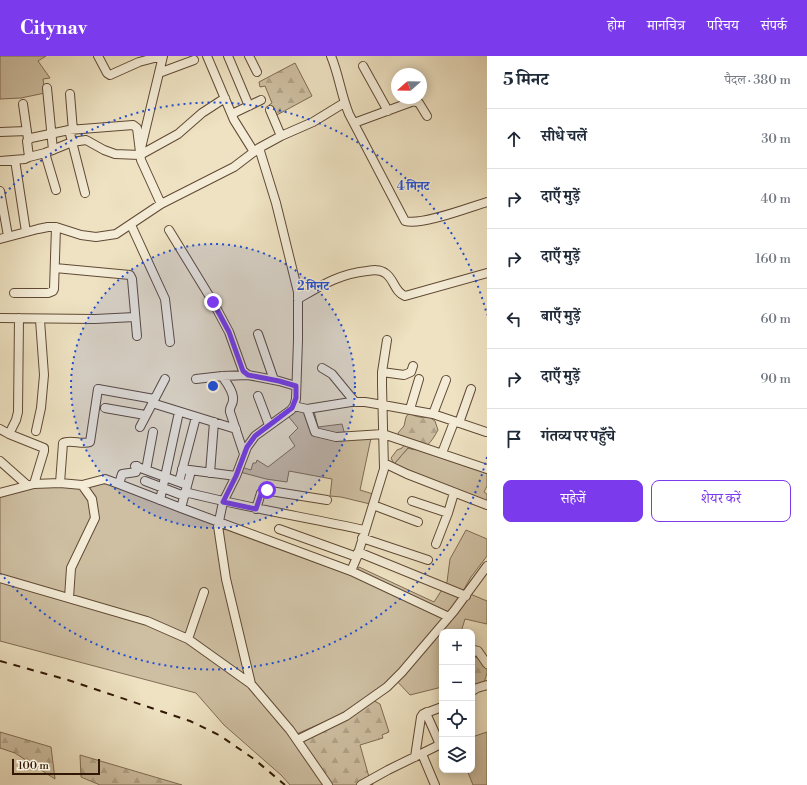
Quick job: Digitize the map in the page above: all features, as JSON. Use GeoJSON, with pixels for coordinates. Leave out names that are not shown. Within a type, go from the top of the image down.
{"type":"FeatureCollection","features":[{"type":"Feature","properties":{"kind":"street"},"geometry":{"type":"LineString","coordinates":[[98,56],[107,73],[110,75],[139,62],[162,56],[140,155]]}},
{"type":"Feature","properties":{"kind":"street"},"geometry":{"type":"LineString","coordinates":[[206,56],[232,114],[256,150],[278,210],[297,287],[298,299],[296,398],[294,406],[253,438],[244,454],[236,476],[223,502],[218,521],[218,536],[226,579],[251,684]]}},
{"type":"Feature","properties":{"kind":"street"},"geometry":{"type":"LineString","coordinates":[[228,56],[249,106]]}},
{"type":"Feature","properties":{"kind":"street"},"geometry":{"type":"LineString","coordinates":[[249,56],[257,72]]}},
{"type":"Feature","properties":{"kind":"street"},"geometry":{"type":"LineString","coordinates":[[331,56],[338,73],[344,103],[405,221],[414,222],[438,217],[487,202]]}},
{"type":"Feature","properties":{"kind":"street"},"geometry":{"type":"LineString","coordinates":[[159,73],[194,60]]}},
{"type":"Feature","properties":{"kind":"street"},"geometry":{"type":"LineString","coordinates":[[363,66],[388,111]]}},
{"type":"Feature","properties":{"kind":"street"},"geometry":{"type":"LineString","coordinates":[[46,88],[52,134],[49,152],[56,190]]}},
{"type":"Feature","properties":{"kind":"street"},"geometry":{"type":"LineString","coordinates":[[70,94],[72,142],[85,193]]}},
{"type":"Feature","properties":{"kind":"street"},"geometry":{"type":"LineString","coordinates":[[0,161],[25,159],[49,152],[72,142],[86,140],[114,154],[140,155],[178,134],[202,113],[224,98]]}},
{"type":"Feature","properties":{"kind":"street"},"geometry":{"type":"LineString","coordinates":[[232,114],[260,100]]}},
{"type":"Feature","properties":{"kind":"street"},"geometry":{"type":"LineString","coordinates":[[354,123],[414,101],[419,104],[427,116]]}},
{"type":"Feature","properties":{"kind":"street"},"geometry":{"type":"LineString","coordinates":[[0,191],[4,237],[44,228],[56,227],[81,235],[100,238],[116,234],[131,226],[161,204],[234,167],[256,150],[281,136],[313,122],[344,103]]}},
{"type":"Feature","properties":{"kind":"street"},"geometry":{"type":"LineString","coordinates":[[23,104],[29,157]]}},
{"type":"Feature","properties":{"kind":"street"},"geometry":{"type":"LineString","coordinates":[[270,110],[281,136]]}},
{"type":"Feature","properties":{"kind":"street"},"geometry":{"type":"LineString","coordinates":[[0,132],[27,135],[52,134],[71,130],[133,125],[138,131],[140,160],[161,204]]}},
{"type":"Feature","properties":{"kind":"street"},"geometry":{"type":"LineString","coordinates":[[15,160],[26,232]]}},
{"type":"Feature","properties":{"kind":"street"},"geometry":{"type":"LineString","coordinates":[[131,226],[165,300],[170,342]]}},
{"type":"Feature","properties":{"kind":"street"},"geometry":{"type":"LineString","coordinates":[[14,293],[51,292],[54,288],[56,227]]}},
{"type":"Feature","properties":{"kind":"street"},"geometry":{"type":"LineString","coordinates":[[169,230],[213,302],[229,332],[243,371],[248,375]]}},
{"type":"Feature","properties":{"kind":"street"},"geometry":{"type":"LineString","coordinates":[[55,268],[130,275],[132,279],[137,336]]}},
{"type":"Feature","properties":{"kind":"street"},"geometry":{"type":"LineString","coordinates":[[298,299],[334,278],[355,272],[372,270],[383,272],[390,278],[398,292],[405,296],[487,273]]}},
{"type":"Feature","properties":{"kind":"street"},"geometry":{"type":"LineString","coordinates":[[0,318],[95,320],[135,317]]}},
{"type":"Feature","properties":{"kind":"street"},"geometry":{"type":"LineString","coordinates":[[9,434],[18,412],[19,318]]}},
{"type":"Feature","properties":{"kind":"street"},"geometry":{"type":"LineString","coordinates":[[36,431],[41,408],[44,375],[40,320]]}},
{"type":"Feature","properties":{"kind":"street"},"geometry":{"type":"LineString","coordinates":[[258,334],[274,380]]}},
{"type":"Feature","properties":{"kind":"street"},"geometry":{"type":"LineString","coordinates":[[351,571],[358,555],[363,534],[380,483],[384,463],[382,372],[387,340]]}},
{"type":"Feature","properties":{"kind":"street"},"geometry":{"type":"LineString","coordinates":[[382,372],[406,374],[411,372],[414,366]]}},
{"type":"Feature","properties":{"kind":"street"},"geometry":{"type":"LineString","coordinates":[[322,368],[337,379],[355,402]]}},
{"type":"Feature","properties":{"kind":"street"},"geometry":{"type":"LineString","coordinates":[[196,379],[248,375],[296,386]]}},
{"type":"Feature","properties":{"kind":"street"},"geometry":{"type":"LineString","coordinates":[[222,376],[233,398],[233,403],[229,409],[244,454]]}},
{"type":"Feature","properties":{"kind":"street"},"geometry":{"type":"LineString","coordinates":[[140,427],[165,379]]}},
{"type":"Feature","properties":{"kind":"street"},"geometry":{"type":"LineString","coordinates":[[410,409],[419,379]]}},
{"type":"Feature","properties":{"kind":"street"},"geometry":{"type":"LineString","coordinates":[[433,414],[446,380]]}},
{"type":"Feature","properties":{"kind":"street"},"geometry":{"type":"LineString","coordinates":[[60,483],[63,443],[90,442],[98,389],[153,401],[179,412],[236,429]]}},
{"type":"Feature","properties":{"kind":"street"},"geometry":{"type":"LineString","coordinates":[[442,453],[471,389]]}},
{"type":"Feature","properties":{"kind":"street"},"geometry":{"type":"LineString","coordinates":[[258,396],[269,425]]}},
{"type":"Feature","properties":{"kind":"street"},"geometry":{"type":"LineString","coordinates":[[294,406],[307,409],[355,402],[383,405],[433,414],[486,432]]}},
{"type":"Feature","properties":{"kind":"street"},"geometry":{"type":"LineString","coordinates":[[105,408],[146,415]]}},
{"type":"Feature","properties":{"kind":"street"},"geometry":{"type":"LineString","coordinates":[[307,409],[315,432],[336,437],[384,434],[487,469]]}},
{"type":"Feature","properties":{"kind":"street"},"geometry":{"type":"LineString","coordinates":[[160,500],[179,412]]}},
{"type":"Feature","properties":{"kind":"street"},"geometry":{"type":"LineString","coordinates":[[181,508],[186,470],[196,417]]}},
{"type":"Feature","properties":{"kind":"street"},"geometry":{"type":"LineString","coordinates":[[210,473],[214,422]]}},
{"type":"Feature","properties":{"kind":"street"},"geometry":{"type":"LineString","coordinates":[[0,429],[44,448],[30,485]]}},
{"type":"Feature","properties":{"kind":"street"},"geometry":{"type":"LineString","coordinates":[[146,470],[153,432]]}},
{"type":"Feature","properties":{"kind":"street"},"geometry":{"type":"LineString","coordinates":[[384,463],[454,493],[487,505]]}},
{"type":"Feature","properties":{"kind":"street"},"geometry":{"type":"LineString","coordinates":[[2,466],[30,485]]}},
{"type":"Feature","properties":{"kind":"street"},"geometry":{"type":"LineString","coordinates":[[119,484],[122,474],[136,472],[136,466],[165,477],[183,489]]}},
{"type":"Feature","properties":{"kind":"street"},"geometry":{"type":"LineString","coordinates":[[186,470],[236,476]]}},
{"type":"Feature","properties":{"kind":"street"},"geometry":{"type":"LineString","coordinates":[[0,493],[30,485],[60,483],[82,485],[105,478],[351,571],[449,617]]}},
{"type":"Feature","properties":{"kind":"street"},"geometry":{"type":"LineString","coordinates":[[145,481],[162,488],[183,489],[223,502],[312,519],[363,534],[428,560]]}},
{"type":"Feature","properties":{"kind":"street"},"geometry":{"type":"LineString","coordinates":[[70,598],[71,568],[95,518],[92,499],[82,485]]}},
{"type":"Feature","properties":{"kind":"street"},"geometry":{"type":"LineString","coordinates":[[256,509],[261,493],[264,490],[327,500]]}},
{"type":"Feature","properties":{"kind":"street"},"geometry":{"type":"LineString","coordinates":[[436,544],[454,493]]}},
{"type":"Feature","properties":{"kind":"street"},"geometry":{"type":"LineString","coordinates":[[412,501],[448,513]]}},
{"type":"Feature","properties":{"kind":"street"},"geometry":{"type":"LineString","coordinates":[[373,505],[418,522]]}},
{"type":"Feature","properties":{"kind":"street"},"geometry":{"type":"LineString","coordinates":[[279,529],[358,555],[466,596]]}},
{"type":"Feature","properties":{"kind":"street"},"geometry":{"type":"LineString","coordinates":[[297,740],[346,716],[387,687],[402,672],[449,617],[487,566]]}},
{"type":"Feature","properties":{"kind":"street"},"geometry":{"type":"LineString","coordinates":[[0,578],[146,621],[188,639],[251,684],[275,711],[328,785]]}},
{"type":"Feature","properties":{"kind":"street"},"geometry":{"type":"LineString","coordinates":[[188,639],[204,592]]}},
{"type":"Feature","properties":{"kind":"street"},"geometry":{"type":"LineString","coordinates":[[475,650],[478,652],[487,664]]}},
{"type":"Feature","properties":{"kind":"street"},"geometry":{"type":"LineString","coordinates":[[475,689],[487,685]]}},
{"type":"Feature","properties":{"kind":"street"},"geometry":{"type":"LineString","coordinates":[[435,785],[419,755],[421,717],[427,712],[439,708]]}},
{"type":"Feature","properties":{"kind":"street"},"geometry":{"type":"LineString","coordinates":[[361,785],[438,746],[439,744],[426,714],[427,712]]}},
{"type":"Feature","properties":{"kind":"green space"},"geometry":{"type":"Polygon","coordinates":[[[0,56],[46,56],[38,61],[50,78],[43,79],[45,93],[21,98],[0,99],[0,56]]]}},
{"type":"Feature","properties":{"kind":"green space"},"geometry":{"type":"Polygon","coordinates":[[[295,63],[312,96],[275,116],[269,105],[272,103],[265,86],[260,87],[259,82],[295,63]]]}},
{"type":"Feature","properties":{"kind":"green space"},"geometry":{"type":"Polygon","coordinates":[[[297,409],[314,411],[318,427],[342,424],[346,439],[371,438],[360,490],[373,494],[370,504],[330,496],[332,479],[289,471],[287,482],[266,479],[240,472],[241,467],[251,470],[253,463],[256,463],[257,460],[268,467],[295,446],[289,437],[298,428],[288,416],[297,409]]]}},
{"type":"Feature","properties":{"kind":"green space"},"geometry":{"type":"Polygon","coordinates":[[[409,413],[419,417],[429,417],[435,421],[438,430],[426,446],[418,450],[408,448],[394,464],[391,458],[397,450],[402,448],[405,444],[398,436],[398,433],[404,426],[406,417],[409,413]]]}},
{"type":"Feature","properties":{"kind":"green space"},"geometry":{"type":"Polygon","coordinates":[[[408,448],[420,450],[487,471],[487,486],[484,492],[487,494],[487,503],[408,472],[394,464],[408,448]]]}},
{"type":"Feature","properties":{"kind":"green space"},"geometry":{"type":"Polygon","coordinates":[[[105,477],[357,571],[359,567],[434,602],[447,582],[450,559],[466,530],[487,539],[487,556],[471,577],[463,591],[487,601],[487,624],[465,619],[462,629],[439,629],[439,688],[410,695],[393,677],[340,715],[293,736],[326,785],[290,785],[281,775],[224,725],[196,693],[0,641],[0,491],[82,482],[105,477]]]}},
{"type":"Feature","properties":{"kind":"green space"},"geometry":{"type":"Polygon","coordinates":[[[475,656],[487,668],[482,689],[475,692],[475,656]]]}},
{"type":"Feature","properties":{"kind":"green space"},"geometry":{"type":"Polygon","coordinates":[[[367,697],[380,704],[389,732],[382,735],[383,738],[360,745],[369,777],[373,785],[326,785],[292,736],[340,715],[367,697]]]}},
{"type":"Feature","properties":{"kind":"green space"},"geometry":{"type":"Polygon","coordinates":[[[0,732],[51,747],[55,779],[15,753],[0,748],[0,732]]]}},
{"type":"Feature","properties":{"kind":"green space"},"geometry":{"type":"Polygon","coordinates":[[[487,732],[487,785],[473,785],[468,773],[475,773],[475,736],[487,732]]]}},
{"type":"Feature","properties":{"kind":"green space"},"geometry":{"type":"Polygon","coordinates":[[[80,755],[182,785],[100,785],[81,777],[80,755]]]}},
{"type":"Feature","properties":{"kind":"railway"},"geometry":{"type":"LineString","coordinates":[[0,661],[68,680],[190,721],[219,735],[254,759],[285,785]]}},
{"type":"Feature","properties":{"kind":"route"},"geometry":{"type":"LineString","coordinates":[[213,302],[229,332],[243,371],[248,375],[296,386],[294,406],[255,436],[250,442],[223,502],[256,509],[262,491],[267,490]]}}]}
